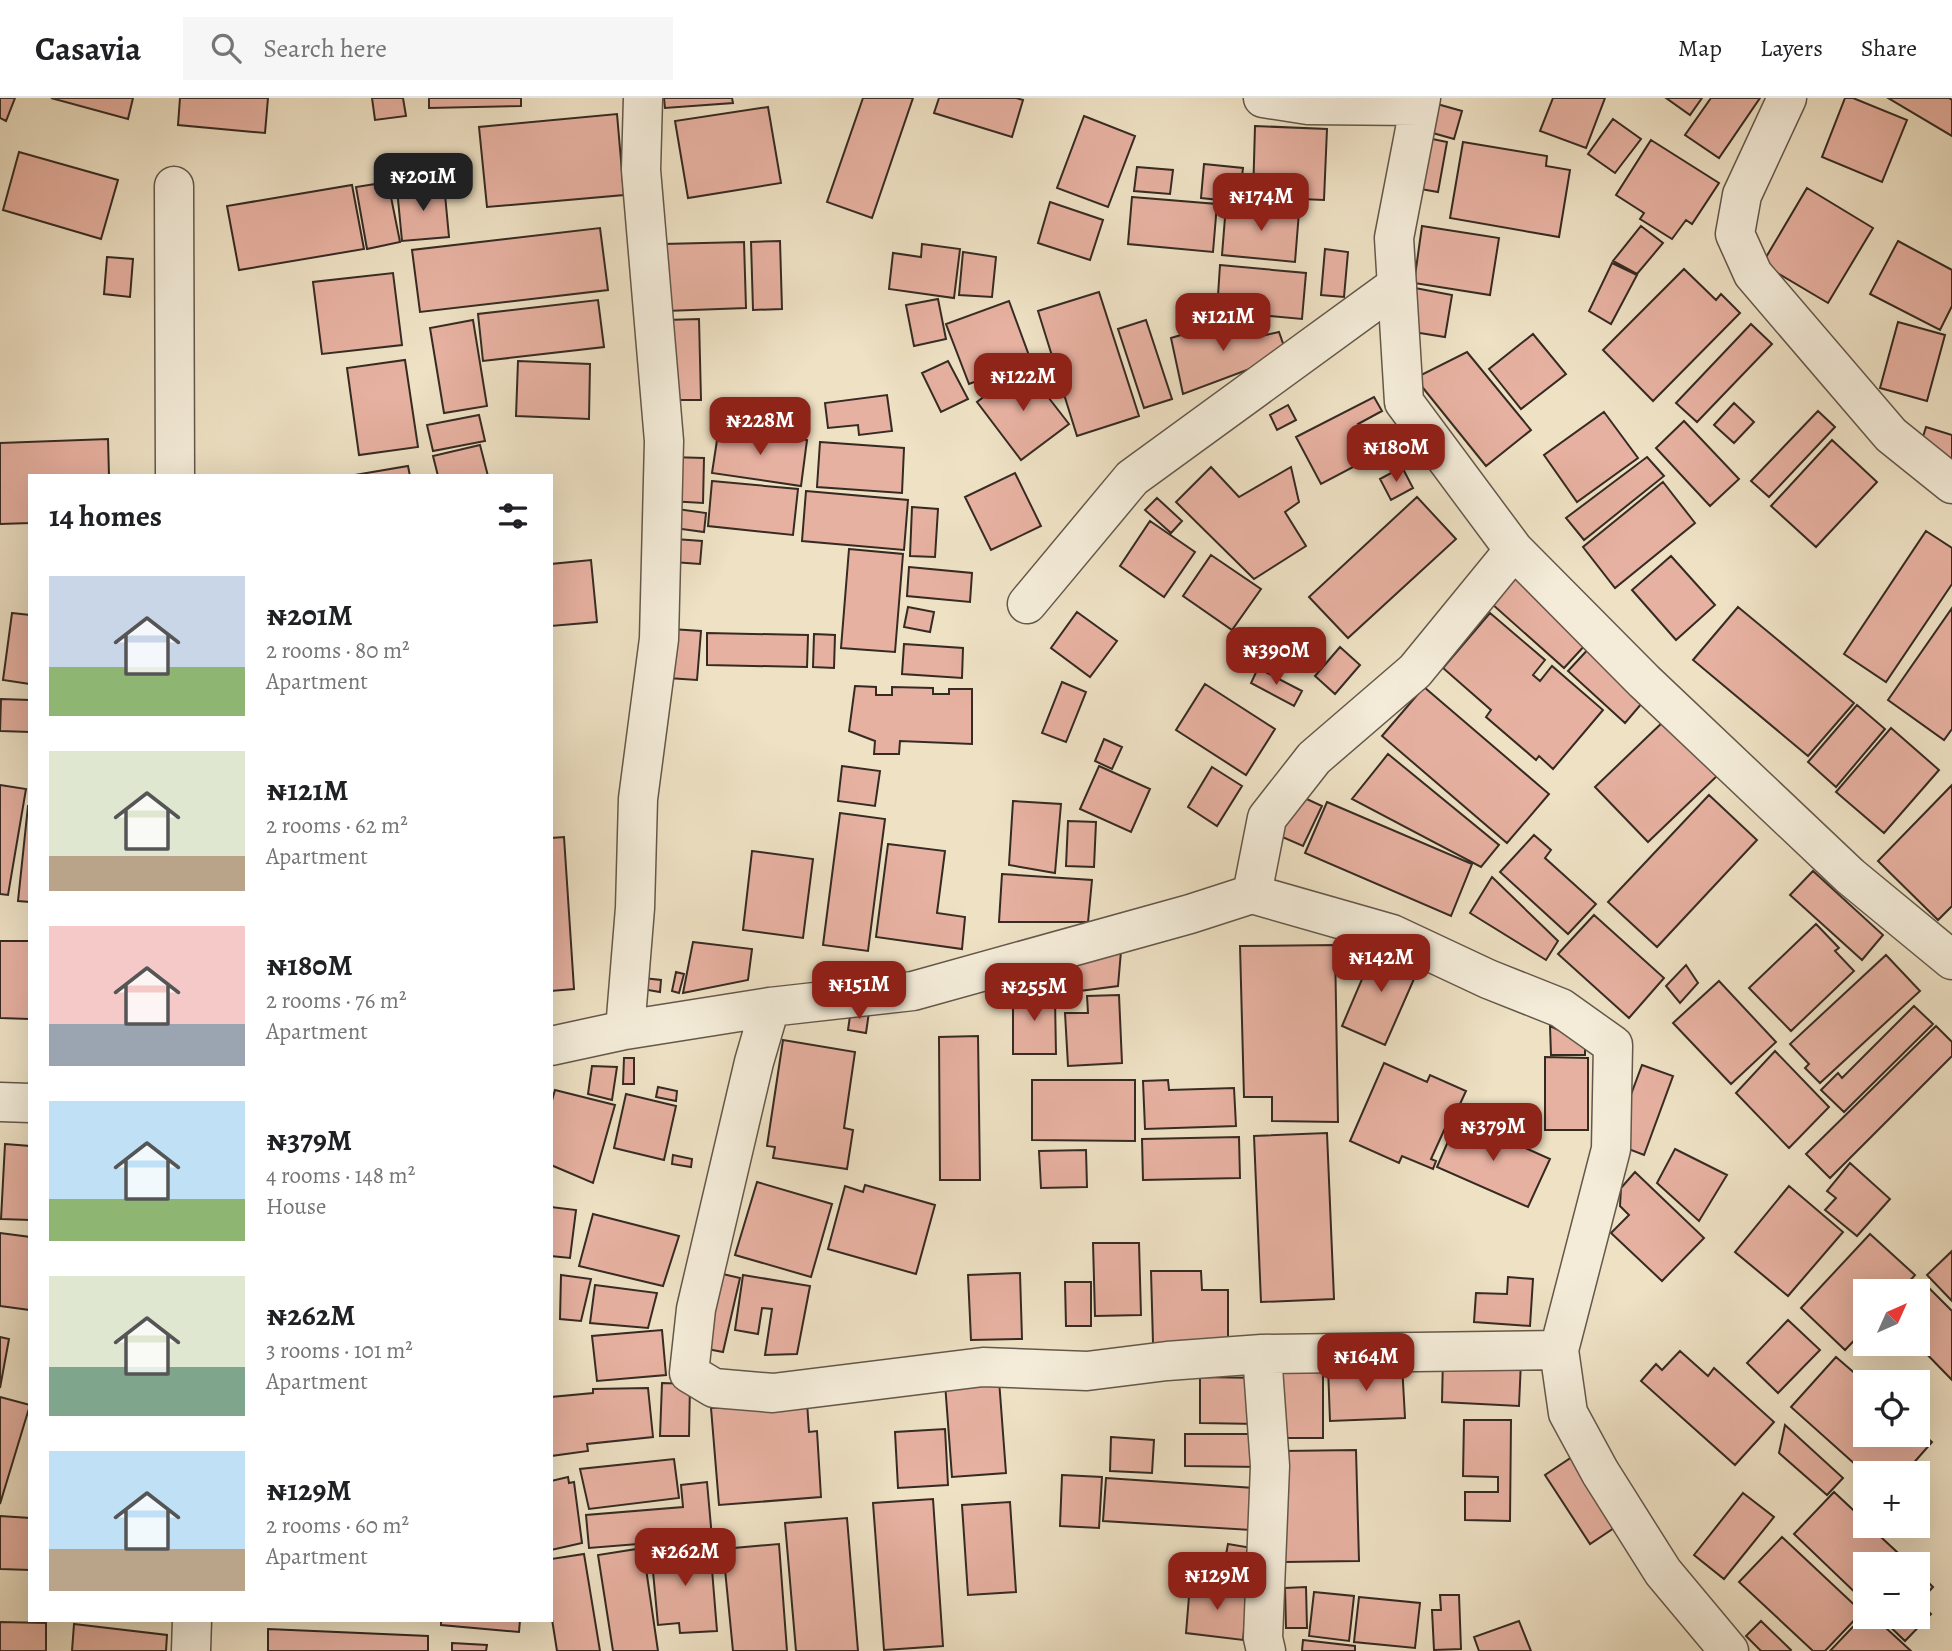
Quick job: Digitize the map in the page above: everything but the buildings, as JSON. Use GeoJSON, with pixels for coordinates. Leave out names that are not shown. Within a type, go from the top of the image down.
{"type":"FeatureCollection","features":[{"type":"Feature","properties":{"kind":"street"},"geometry":{"type":"LineString","coordinates":[[625,1030],[635,908],[638,799],[659,639],[664,441],[642,170],[643,98]]}},
{"type":"Feature","properties":{"kind":"street"},"geometry":{"type":"LineString","coordinates":[[1263,98],[1308,105],[1420,102],[1394,238],[1404,402],[1514,550],[1644,681],[1850,876],[1952,960]]}},
{"type":"Feature","properties":{"kind":"street"},"geometry":{"type":"LineString","coordinates":[[1787,98],[1742,195],[1735,234],[1754,274],[1891,435],[1952,484]]}},
{"type":"Feature","properties":{"kind":"street"},"geometry":{"type":"LineString","coordinates":[[174,186],[175,474]]}},
{"type":"Feature","properties":{"kind":"street"},"geometry":{"type":"LineString","coordinates":[[1027,604],[1132,478],[1397,285]]}},
{"type":"Feature","properties":{"kind":"street"},"geometry":{"type":"LineString","coordinates":[[1252,894],[1267,818],[1314,758],[1415,671],[1514,550]]}},
{"type":"Feature","properties":{"kind":"street"},"geometry":{"type":"LineString","coordinates":[[553,1046],[625,1030],[770,1007],[913,992],[1252,894],[1392,934],[1488,979],[1561,1008],[1613,1045],[1611,1149],[1559,1350],[1568,1413],[1600,1472],[1663,1572],[1729,1651]]}},
{"type":"Feature","properties":{"kind":"street"},"geometry":{"type":"LineString","coordinates":[[770,1007],[754,1062],[696,1310],[689,1373],[713,1388],[773,1393],[983,1367],[1087,1371],[1167,1361],[1262,1354],[1559,1350]]}},
{"type":"Feature","properties":{"kind":"street"},"geometry":{"type":"LineString","coordinates":[[0,1102],[28,1103]]}},
{"type":"Feature","properties":{"kind":"street"},"geometry":{"type":"LineString","coordinates":[[1262,1354],[1270,1466],[1263,1638],[1266,1651]]}},
{"type":"Feature","properties":{"kind":"street"},"geometry":{"type":"LineString","coordinates":[[191,1651],[192,1622]]}}]}
